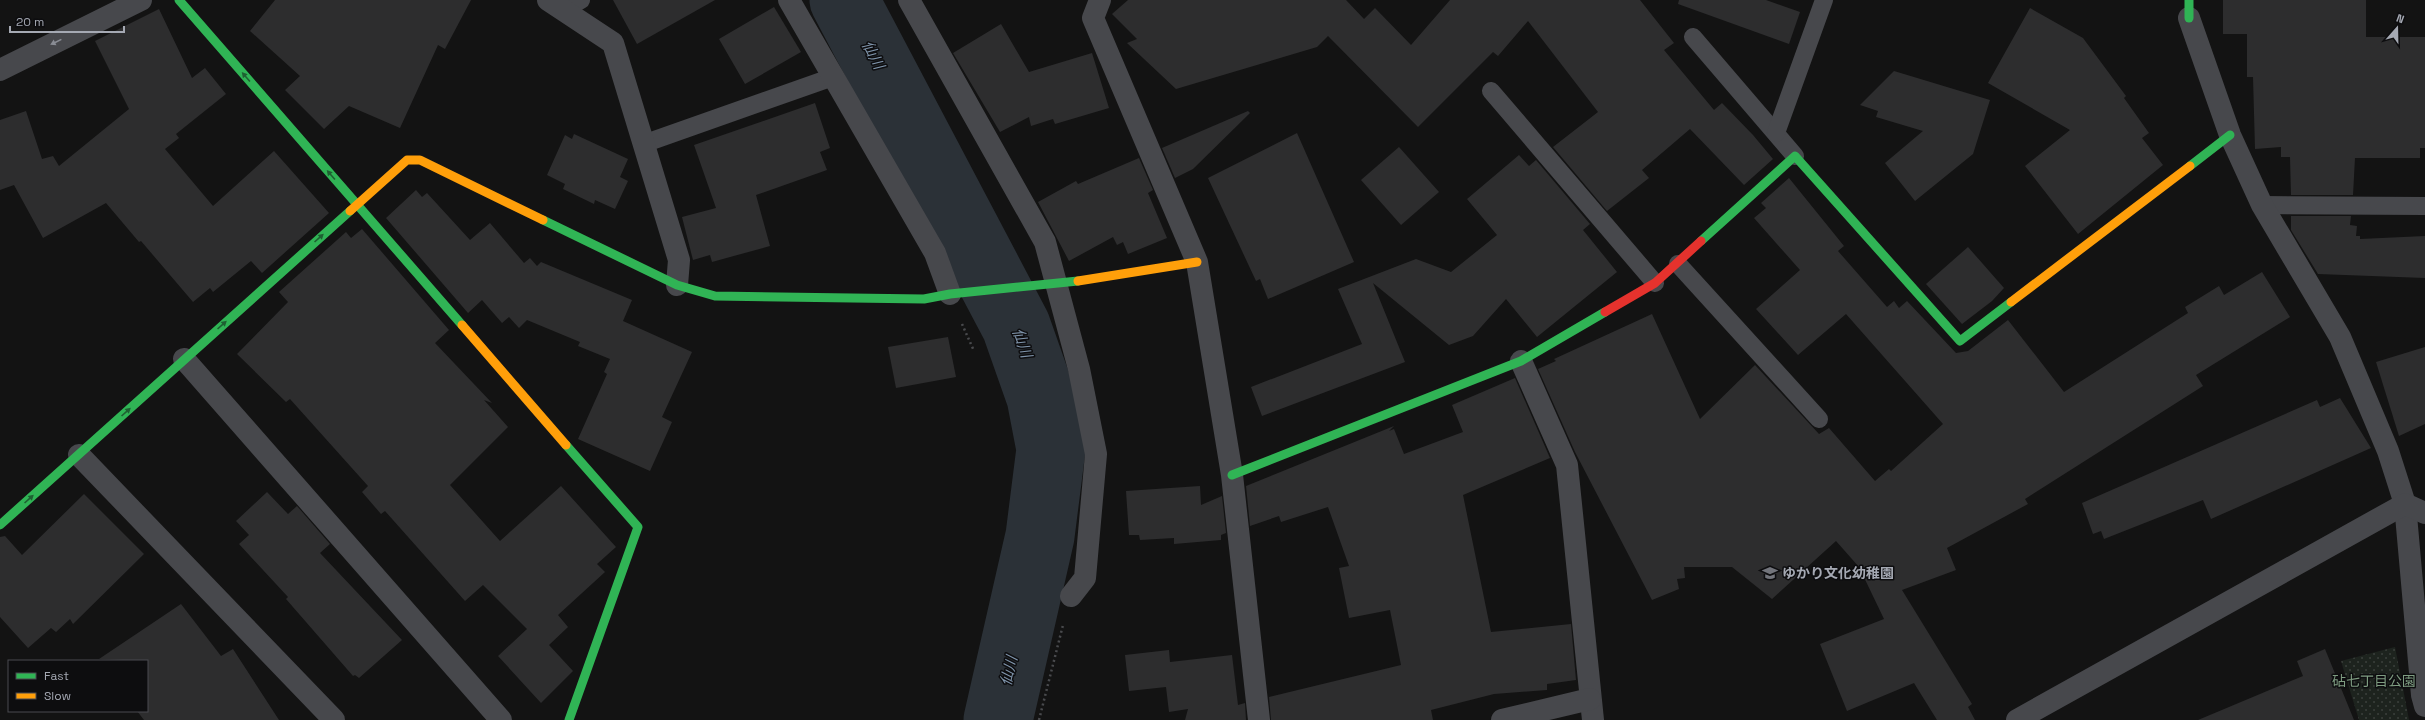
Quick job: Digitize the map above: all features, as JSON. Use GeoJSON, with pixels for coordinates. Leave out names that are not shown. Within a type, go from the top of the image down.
{"type":"FeatureCollection","features":[{"type":"Feature","properties":{"kind":"street"},"geometry":{"type":"LineString","coordinates":[[0,70],[141,0]]}},
{"type":"Feature","properties":{"kind":"street"},"geometry":{"type":"LineString","coordinates":[[179,0],[638,526],[569,720]]}},
{"type":"Feature","properties":{"kind":"street"},"geometry":{"type":"LineString","coordinates":[[789,0],[959,293]]}},
{"type":"Feature","properties":{"kind":"street"},"geometry":{"type":"LineString","coordinates":[[909,0],[1045,242],[1057,284],[1079,369],[1096,454],[1085,578],[1071,596]]}},
{"type":"Feature","properties":{"kind":"street"},"geometry":{"type":"LineString","coordinates":[[1100,0],[1093,18],[1197,262],[1232,475],[1259,720]]}},
{"type":"Feature","properties":{"kind":"street"},"geometry":{"type":"LineString","coordinates":[[565,3],[613,43],[679,260],[677,285]]}},
{"type":"Feature","properties":{"kind":"street"},"geometry":{"type":"LineString","coordinates":[[2189,9],[2230,135],[2262,205],[2340,337],[2388,451],[2405,504],[2422,695],[2425,706]]}},
{"type":"Feature","properties":{"kind":"street"},"geometry":{"type":"LineString","coordinates":[[1232,475],[1521,361],[1655,283],[1678,264],[1795,156],[1960,341],[2230,135]]}},
{"type":"Feature","properties":{"kind":"street"},"geometry":{"type":"LineString","coordinates":[[0,525],[407,160],[420,160],[677,285],[715,296],[924,299],[959,293],[1057,284],[1197,262]]}},
{"type":"Feature","properties":{"kind":"street"},"geometry":{"type":"LineString","coordinates":[[184,359],[501,720]]}},
{"type":"Feature","properties":{"kind":"street"},"geometry":{"type":"LineString","coordinates":[[1502,720],[1591,709],[1567,465],[1521,361]]}},
{"type":"Feature","properties":{"kind":"street"},"geometry":{"type":"LineString","coordinates":[[79,454],[334,720]]}},
{"type":"Feature","properties":{"kind":"street"},"geometry":{"type":"LineString","coordinates":[[2405,504],[2425,513]]}},
{"type":"Feature","properties":{"kind":"street"},"geometry":{"type":"LineString","coordinates":[[2017,720],[2405,504]]}},
{"type":"Feature","properties":{"kind":"lane"},"geometry":{"type":"LineString","coordinates":[[1776,133],[1824,0]]}},
{"type":"Feature","properties":{"kind":"lane"},"geometry":{"type":"LineString","coordinates":[[1693,37],[1795,156]]}},
{"type":"Feature","properties":{"kind":"lane"},"geometry":{"type":"LineString","coordinates":[[643,144],[833,77]]}},
{"type":"Feature","properties":{"kind":"lane"},"geometry":{"type":"LineString","coordinates":[[1491,91],[1655,283]]}},
{"type":"Feature","properties":{"kind":"lane"},"geometry":{"type":"LineString","coordinates":[[2262,205],[2425,206]]}},
{"type":"Feature","properties":{"kind":"lane"},"geometry":{"type":"LineString","coordinates":[[1678,264],[1819,419]]}},
{"type":"Feature","properties":{"kind":"path"},"geometry":{"type":"LineString","coordinates":[[1039,720],[1071,596]]}},
{"type":"Feature","properties":{"kind":"green space","name":"砧七丁目公園"},"geometry":{"type":"Polygon","coordinates":[[[2395,647],[2409,720],[2359,720],[2341,661],[2395,647]]]}},
{"type":"Feature","properties":{"kind":"building"},"geometry":{"type":"Polygon","coordinates":[[[275,0],[471,0],[445,49],[438,45],[400,128],[349,106],[324,129],[285,90],[300,76],[250,31],[275,0]]]}},
{"type":"Feature","properties":{"kind":"building"},"geometry":{"type":"Polygon","coordinates":[[[613,0],[715,0],[637,44],[613,0]]]}},
{"type":"Feature","properties":{"kind":"building"},"geometry":{"type":"Polygon","coordinates":[[[1128,0],[1346,0],[1364,19],[1375,8],[1411,45],[1450,0],[1640,0],[1674,43],[1664,50],[1714,110],[1722,103],[1753,135],[1773,159],[1744,185],[1690,129],[1642,170],[1649,178],[1607,211],[1553,147],[1598,112],[1528,21],[1498,56],[1493,52],[1418,127],[1328,36],[1317,47],[1176,89],[1127,43],[1137,39],[1112,14],[1128,0]]]}},
{"type":"Feature","properties":{"kind":"building"},"geometry":{"type":"Polygon","coordinates":[[[1679,0],[1766,0],[1800,12],[1789,44],[1678,4],[1679,0]]]}},
{"type":"Feature","properties":{"kind":"building"},"geometry":{"type":"Polygon","coordinates":[[[2223,0],[2366,0],[2366,37],[2425,37],[2425,148],[2420,148],[2420,158],[2355,158],[2353,195],[2291,195],[2290,157],[2281,157],[2281,147],[2255,149],[2253,77],[2247,77],[2247,34],[2223,34],[2223,0]]]}},
{"type":"Feature","properties":{"kind":"building"},"geometry":{"type":"Polygon","coordinates":[[[774,7],[801,52],[745,84],[719,39],[774,7]]]}},
{"type":"Feature","properties":{"kind":"building"},"geometry":{"type":"Polygon","coordinates":[[[2030,8],[2083,38],[2126,96],[2124,98],[2149,133],[2142,138],[2163,165],[2078,234],[2025,166],[2070,130],[1988,83],[2030,8]]]}},
{"type":"Feature","properties":{"kind":"building"},"geometry":{"type":"Polygon","coordinates":[[[159,9],[192,78],[205,68],[226,94],[176,134],[179,138],[165,149],[213,206],[274,151],[329,213],[262,273],[251,261],[213,292],[210,288],[193,302],[141,241],[139,242],[106,203],[43,238],[14,185],[0,190],[0,120],[26,111],[42,159],[53,156],[59,166],[129,109],[95,41],[159,9]]]}},
{"type":"Feature","properties":{"kind":"building"},"geometry":{"type":"Polygon","coordinates":[[[1001,24],[1029,72],[1092,53],[1109,108],[1055,124],[1053,119],[1031,126],[1029,117],[1000,132],[953,53],[1001,24]]]}},
{"type":"Feature","properties":{"kind":"building"},"geometry":{"type":"Polygon","coordinates":[[[1894,71],[1990,100],[1973,154],[1915,201],[1885,163],[1923,131],[1876,117],[1878,111],[1860,105],[1894,71]]]}},
{"type":"Feature","properties":{"kind":"building"},"geometry":{"type":"Polygon","coordinates":[[[815,103],[830,148],[820,152],[827,170],[756,195],[770,246],[712,262],[710,255],[693,260],[682,217],[716,208],[694,145],[815,103]]]}},
{"type":"Feature","properties":{"kind":"building"},"geometry":{"type":"Polygon","coordinates":[[[1248,111],[1250,113],[1193,169],[1175,178],[1162,148],[1248,111]]]}},
{"type":"Feature","properties":{"kind":"building"},"geometry":{"type":"Polygon","coordinates":[[[1297,133],[1354,262],[1268,299],[1260,279],[1256,281],[1208,178],[1297,133]]]}},
{"type":"Feature","properties":{"kind":"building"},"geometry":{"type":"Polygon","coordinates":[[[574,134],[628,159],[620,177],[628,181],[615,209],[595,200],[594,204],[563,189],[565,184],[547,175],[565,135],[572,139],[574,134]]]}},
{"type":"Feature","properties":{"kind":"building"},"geometry":{"type":"Polygon","coordinates":[[[1399,147],[1439,192],[1401,225],[1361,180],[1399,147]]]}},
{"type":"Feature","properties":{"kind":"building"},"geometry":{"type":"Polygon","coordinates":[[[1519,155],[1529,166],[1536,160],[1590,224],[1583,230],[1617,272],[1537,337],[1506,299],[1473,336],[1449,345],[1373,283],[1405,362],[1262,416],[1251,387],[1362,344],[1338,289],[1416,259],[1451,272],[1497,235],[1467,199],[1519,155]]]}},
{"type":"Feature","properties":{"kind":"building"},"geometry":{"type":"Polygon","coordinates":[[[1139,158],[1153,190],[1148,193],[1167,238],[1128,254],[1123,242],[1117,245],[1113,237],[1069,261],[1038,202],[1076,181],[1078,184],[1139,158]]]}},
{"type":"Feature","properties":{"kind":"building"},"geometry":{"type":"Polygon","coordinates":[[[1789,178],[1844,246],[1838,251],[1887,307],[1894,301],[1899,308],[1907,301],[1956,353],[1968,351],[2008,320],[2064,392],[2188,313],[2185,307],[2219,286],[2224,295],[2262,272],[2290,317],[2196,375],[2203,386],[2025,499],[2028,504],[1947,548],[1956,570],[1902,590],[1972,704],[1968,707],[1975,720],[1937,720],[1914,683],[1847,711],[1820,644],[1884,619],[1859,567],[1836,541],[1772,599],[1732,567],[1684,567],[1685,578],[1677,579],[1679,589],[1652,600],[1575,452],[1538,369],[1556,361],[1554,359],[1652,314],[1700,419],[1755,365],[1819,434],[1829,428],[1875,481],[1889,469],[1891,471],[1943,424],[1846,314],[1798,355],[1756,309],[1800,270],[1754,218],[1766,208],[1761,203],[1789,178]]]}},
{"type":"Feature","properties":{"kind":"building"},"geometry":{"type":"Polygon","coordinates":[[[416,190],[422,197],[427,193],[470,240],[490,223],[524,263],[530,258],[537,266],[541,262],[632,300],[623,321],[692,352],[662,417],[672,422],[650,471],[578,439],[607,374],[604,372],[610,359],[578,346],[580,342],[527,320],[519,328],[509,317],[502,323],[482,300],[468,313],[386,218],[416,190]]]}},
{"type":"Feature","properties":{"kind":"building"},"geometry":{"type":"Polygon","coordinates":[[[2291,216],[2351,216],[2350,225],[2357,226],[2356,236],[2360,236],[2360,239],[2425,236],[2425,278],[2318,274],[2291,230],[2291,216]]]}},
{"type":"Feature","properties":{"kind":"building"},"geometry":{"type":"Polygon","coordinates":[[[362,229],[449,330],[435,343],[492,403],[484,400],[508,427],[450,485],[500,541],[561,486],[616,547],[597,564],[605,572],[558,615],[568,627],[549,645],[573,671],[541,703],[498,656],[527,629],[483,585],[465,601],[385,511],[381,514],[362,492],[368,486],[290,399],[286,402],[237,354],[288,302],[279,292],[346,232],[351,238],[362,229]]]}},
{"type":"Feature","properties":{"kind":"building"},"geometry":{"type":"Polygon","coordinates":[[[1968,247],[2004,288],[1992,301],[1962,324],[1926,284],[1968,247]]]}},
{"type":"Feature","properties":{"kind":"building"},"geometry":{"type":"Polygon","coordinates":[[[948,337],[956,377],[896,388],[888,347],[948,337]]]}},
{"type":"Feature","properties":{"kind":"building"},"geometry":{"type":"Polygon","coordinates":[[[2425,347],[2425,424],[2399,436],[2376,362],[2425,347]]]}},
{"type":"Feature","properties":{"kind":"building"},"geometry":{"type":"Polygon","coordinates":[[[1515,378],[1550,458],[1463,495],[1491,632],[1571,624],[1576,680],[1547,684],[1547,690],[1494,694],[1431,710],[1433,720],[1271,720],[1269,697],[1401,665],[1390,610],[1349,618],[1339,568],[1349,566],[1328,507],[1281,522],[1279,516],[1250,526],[1246,486],[1394,426],[1389,431],[1394,429],[1404,454],[1463,432],[1452,405],[1515,378]]]}},
{"type":"Feature","properties":{"kind":"building"},"geometry":{"type":"Polygon","coordinates":[[[2340,398],[2371,448],[2211,519],[2203,500],[2104,539],[2101,531],[2093,534],[2082,503],[2317,400],[2320,407],[2340,398]]]}},
{"type":"Feature","properties":{"kind":"building"},"geometry":{"type":"Polygon","coordinates":[[[1200,486],[1201,505],[1222,496],[1226,533],[1221,535],[1221,540],[1174,544],[1174,538],[1140,540],[1139,535],[1129,535],[1126,491],[1200,486]]]}},
{"type":"Feature","properties":{"kind":"building"},"geometry":{"type":"Polygon","coordinates":[[[267,492],[288,514],[297,506],[330,544],[320,553],[402,640],[359,678],[355,675],[353,676],[286,599],[288,597],[239,544],[249,535],[236,521],[267,492]]]}},
{"type":"Feature","properties":{"kind":"building"},"geometry":{"type":"Polygon","coordinates":[[[84,494],[144,554],[73,624],[70,619],[56,632],[51,628],[28,648],[0,617],[0,537],[5,536],[22,555],[84,494]]]}},
{"type":"Feature","properties":{"kind":"building"},"geometry":{"type":"Polygon","coordinates":[[[181,604],[221,656],[233,649],[279,720],[144,720],[138,712],[148,712],[148,660],[99,659],[181,604]]]}},
{"type":"Feature","properties":{"kind":"building"},"geometry":{"type":"Polygon","coordinates":[[[2325,649],[2354,720],[2198,720],[2303,676],[2297,661],[2325,649]]]}},
{"type":"Feature","properties":{"kind":"building"},"geometry":{"type":"Polygon","coordinates":[[[1169,650],[1170,662],[1232,655],[1238,705],[1245,703],[1246,720],[1185,720],[1188,709],[1169,712],[1166,687],[1129,691],[1125,655],[1169,650]]]}},
{"type":"Feature","properties":{"kind":"waterway","name":"仙川"},"geometry":{"type":"LineString","coordinates":[[844,0],[1016,326],[1041,397],[1051,449],[1040,536],[998,720]]}},
{"type":"Feature","properties":{"kind":"traffic: fast"},"geometry":{"type":"LineString","coordinates":[[179,0],[462,325]]}},
{"type":"Feature","properties":{"kind":"traffic: fast"},"geometry":{"type":"LineString","coordinates":[[2189,0],[2189,18]]}},
{"type":"Feature","properties":{"kind":"traffic: fast"},"geometry":{"type":"LineString","coordinates":[[2190,166],[2230,135]]}},
{"type":"Feature","properties":{"kind":"traffic: fast"},"geometry":{"type":"LineString","coordinates":[[1701,241],[1795,156],[1960,341],[2011,302]]}},
{"type":"Feature","properties":{"kind":"traffic: fast"},"geometry":{"type":"LineString","coordinates":[[0,525],[350,211]]}},
{"type":"Feature","properties":{"kind":"traffic: fast"},"geometry":{"type":"LineString","coordinates":[[543,220],[677,285],[715,296],[924,299],[950,294],[1078,281]]}},
{"type":"Feature","properties":{"kind":"traffic: fast"},"geometry":{"type":"LineString","coordinates":[[1232,475],[1521,361],[1605,312]]}},
{"type":"Feature","properties":{"kind":"traffic: fast"},"geometry":{"type":"LineString","coordinates":[[566,445],[638,527],[569,720]]}},
{"type":"Feature","properties":{"kind":"traffic: slow"},"geometry":{"type":"LineString","coordinates":[[350,211],[407,160],[420,160],[543,220]]}},
{"type":"Feature","properties":{"kind":"traffic: slow"},"geometry":{"type":"LineString","coordinates":[[2011,302],[2190,166]]}},
{"type":"Feature","properties":{"kind":"traffic: slow"},"geometry":{"type":"LineString","coordinates":[[1078,281],[1197,262]]}},
{"type":"Feature","properties":{"kind":"traffic: slow"},"geometry":{"type":"LineString","coordinates":[[462,325],[566,445]]}},
{"type":"Feature","properties":{"kind":"traffic: jam"},"geometry":{"type":"LineString","coordinates":[[1605,312],[1655,283],[1701,241]]}},
{"type":"Feature","properties":{"kind":"place","name":"ゆかり文化幼稚園"},"geometry":{"type":"Point","coordinates":[1770,573]}}]}
